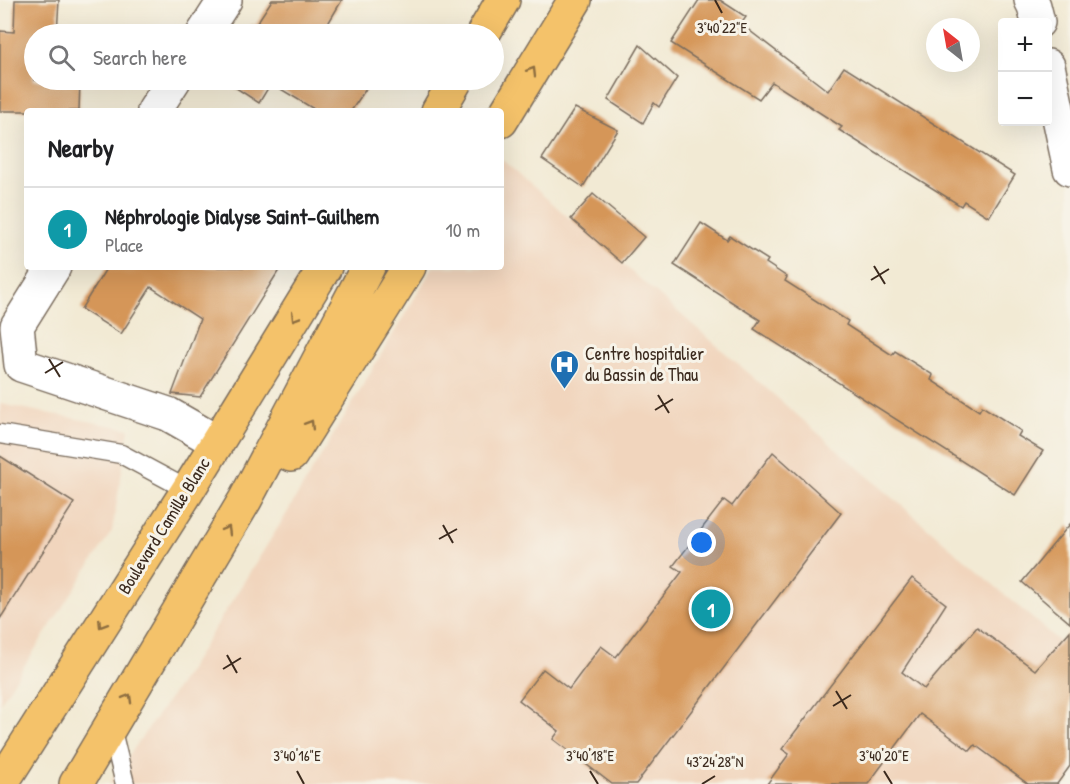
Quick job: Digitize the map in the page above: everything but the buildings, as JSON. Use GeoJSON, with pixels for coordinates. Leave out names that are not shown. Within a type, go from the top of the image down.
{"type":"FeatureCollection","features":[{"type":"Feature","properties":{"kind":"main road"},"geometry":{"type":"LineString","coordinates":[[489,24],[503,0]]}},
{"type":"Feature","properties":{"kind":"main road"},"geometry":{"type":"LineString","coordinates":[[504,116],[575,0]]}},
{"type":"Feature","properties":{"kind":"main road"},"geometry":{"type":"LineString","coordinates":[[440,108],[450,90]]}},
{"type":"Feature","properties":{"kind":"main road","name":"Boulevard Camille Blanc"},"geometry":{"type":"LineString","coordinates":[[1,784],[188,490],[324,270]]}},
{"type":"Feature","properties":{"kind":"main road"},"geometry":{"type":"LineString","coordinates":[[76,784],[245,500],[366,270]]}},
{"type":"Feature","properties":{"kind":"main road"},"geometry":{"type":"LineString","coordinates":[[245,500],[284,465],[407,270]]}},
{"type":"Feature","properties":{"kind":"street"},"geometry":{"type":"LineString","coordinates":[[209,24],[225,0]]}},
{"type":"Feature","properties":{"kind":"street"},"geometry":{"type":"LineString","coordinates":[[1031,0],[1037,18]]}},
{"type":"Feature","properties":{"kind":"street"},"geometry":{"type":"LineString","coordinates":[[1048,72],[1070,169]]}},
{"type":"Feature","properties":{"kind":"street"},"geometry":{"type":"LineString","coordinates":[[156,108],[168,90]]}},
{"type":"Feature","properties":{"kind":"street"},"geometry":{"type":"LineString","coordinates":[[52,270],[17,326],[10,370],[168,414],[217,442]]}},
{"type":"Feature","properties":{"kind":"lane"},"geometry":{"type":"LineString","coordinates":[[0,434],[121,454],[188,490]]}},
{"type":"Feature","properties":{"kind":"lane"},"geometry":{"type":"LineString","coordinates":[[111,727],[125,784]]}},
{"type":"Feature","properties":{"kind":"shaded area","name":"Centre hospitalier du Bassin de Thau"},"geometry":{"type":"Polygon","coordinates":[[[504,162],[1070,651],[1070,778],[1066,784],[109,784],[185,676],[287,513],[431,270],[504,270],[504,162]]]}},
{"type":"Feature","properties":{"kind":"shaded area"},"geometry":{"type":"Polygon","coordinates":[[[0,404],[129,429],[112,531],[0,703],[0,404]]]}},
{"type":"Feature","properties":{"kind":"place","name":"Centre hospitalier du Bassin de Thau"},"geometry":{"type":"Point","coordinates":[564,390]}},
{"type":"Feature","properties":{"kind":"place","name":"Néphrologie Dialyse Saint-Guilhem"},"geometry":{"type":"Point","coordinates":[711,609]}}]}
